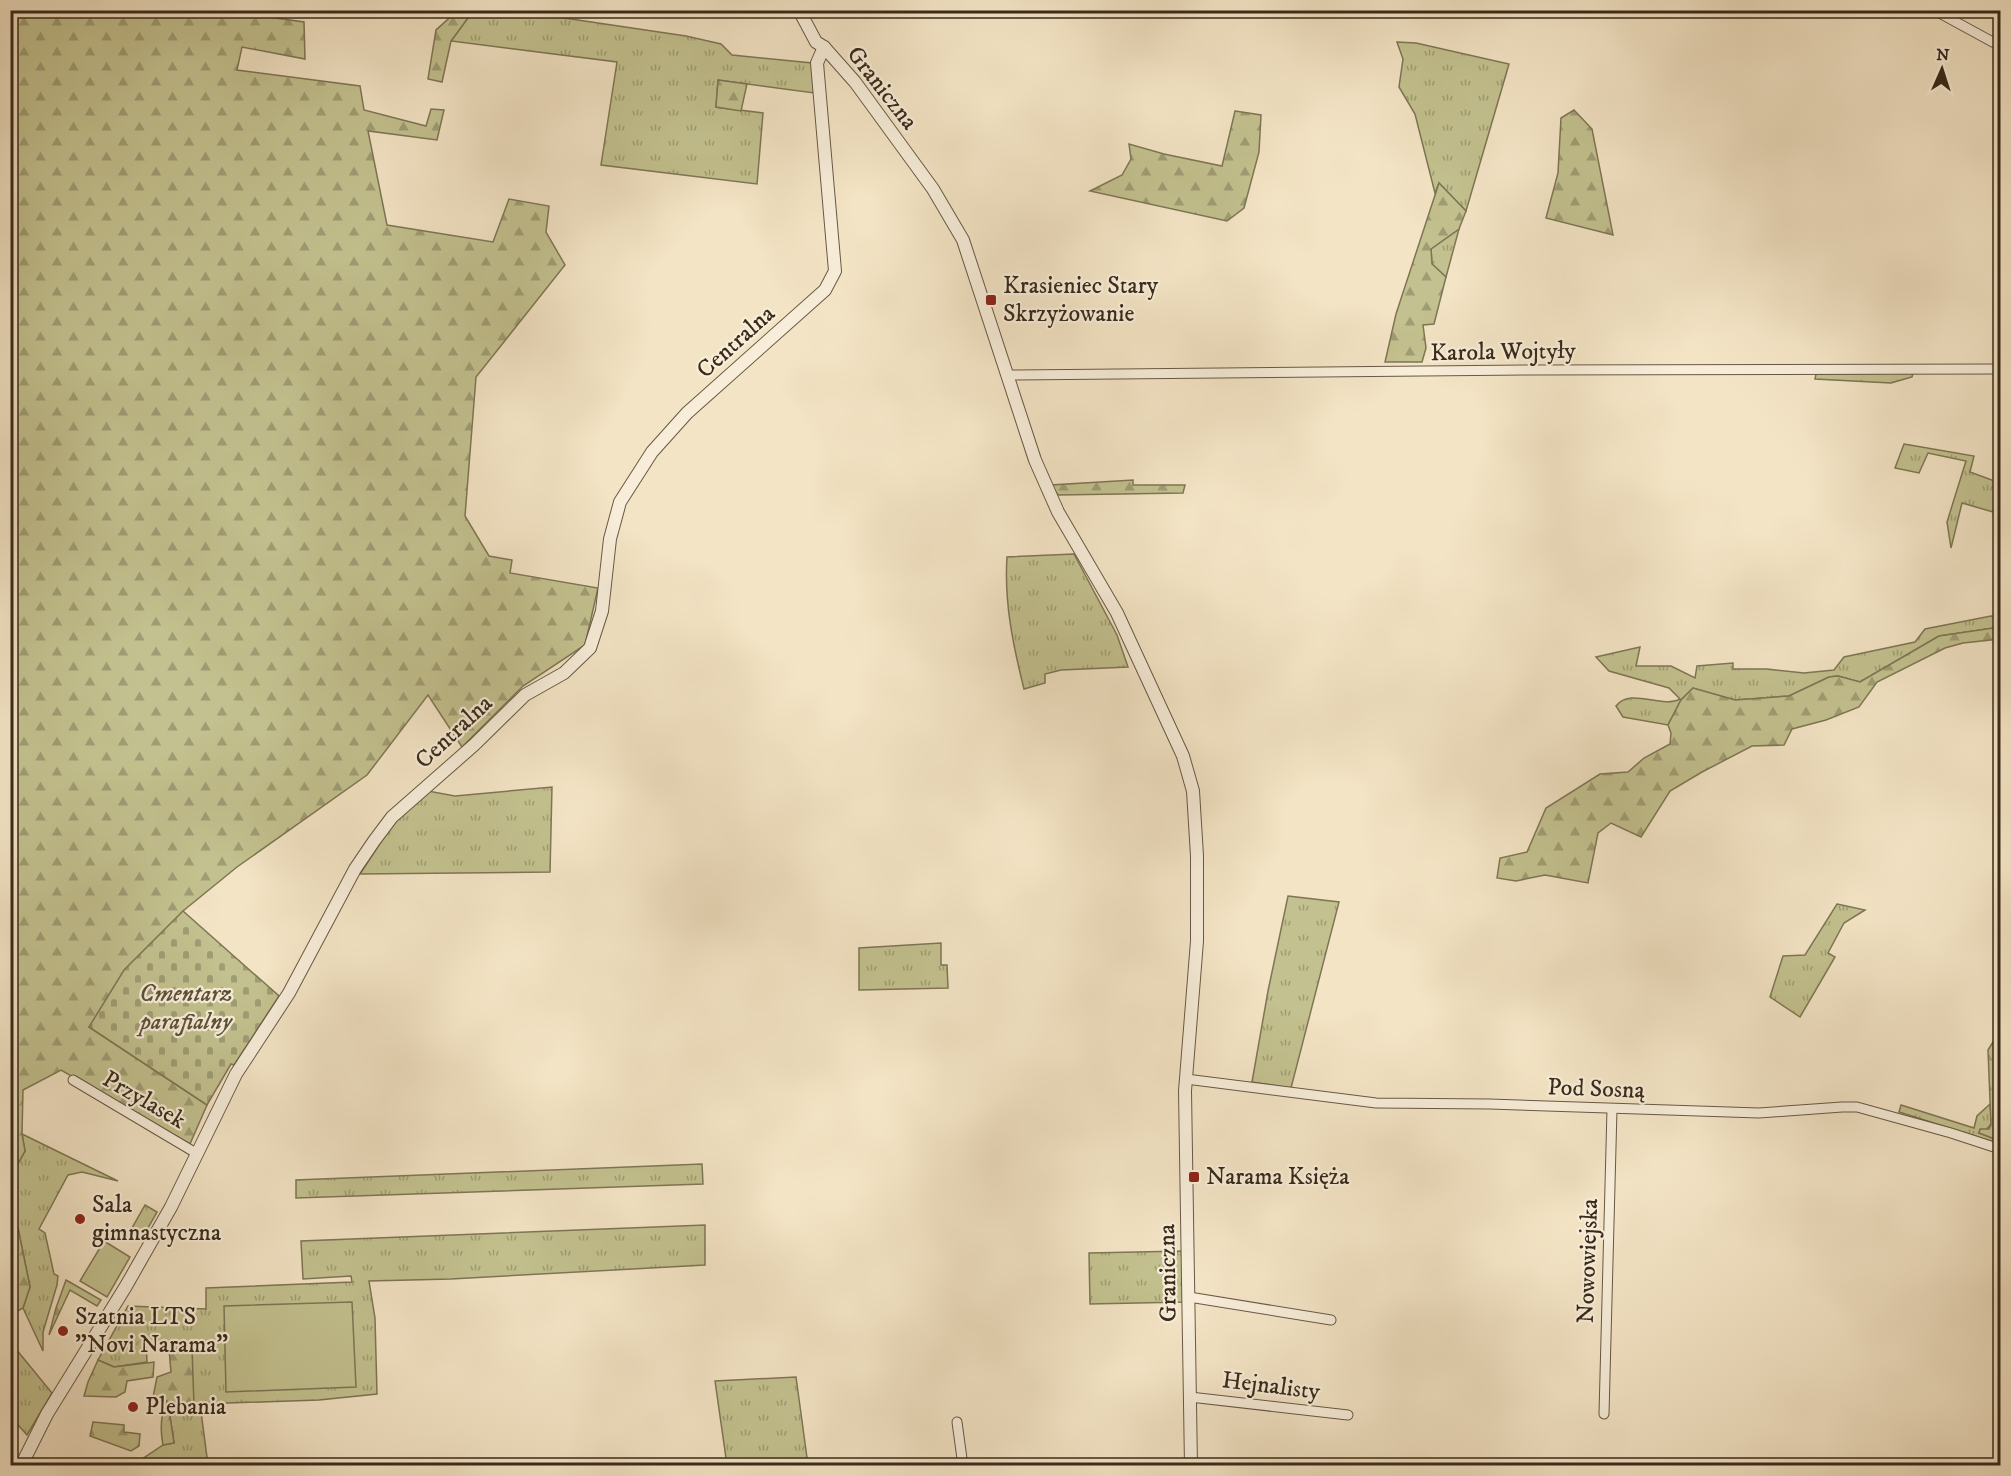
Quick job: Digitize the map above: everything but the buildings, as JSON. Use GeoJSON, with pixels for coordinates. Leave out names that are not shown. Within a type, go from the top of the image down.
{"type":"FeatureCollection","features":[{"type":"Feature","properties":{"kind":"street","name":"Graniczna"},"geometry":{"type":"LineString","coordinates":[[799,10],[816,42],[824,47],[855,82],[933,189],[963,240],[1035,460],[1058,512],[1117,613],[1183,756],[1193,791],[1197,856],[1197,941],[1186,1079],[1191,1466]]}},
{"type":"Feature","properties":{"kind":"street"},"geometry":{"type":"LineString","coordinates":[[1934,10],[2001,46]]}},
{"type":"Feature","properties":{"kind":"street","name":"Centralna"},"geometry":{"type":"LineString","coordinates":[[21,1466],[47,1413],[137,1268],[171,1207],[236,1074],[289,993],[355,868],[392,817],[474,745],[525,695],[564,673],[590,648],[602,611],[610,539],[620,502],[652,452],[687,413],[825,290],[835,271],[817,63],[824,47]]}},
{"type":"Feature","properties":{"kind":"street","name":"Karola Wojtyły"},"geometry":{"type":"LineString","coordinates":[[1007,375],[1525,370],[2001,369]]}},
{"type":"Feature","properties":{"kind":"street","name":"Pod Sosną"},"geometry":{"type":"LineString","coordinates":[[1186,1079],[1376,1102],[1759,1113],[1857,1107],[2001,1149]]}},
{"type":"Feature","properties":{"kind":"street","name":"Przylasek"},"geometry":{"type":"LineString","coordinates":[[73,1080],[196,1153]]}},
{"type":"Feature","properties":{"kind":"street","name":"Nowowiejska"},"geometry":{"type":"LineString","coordinates":[[1604,1414],[1612,1109]]}},
{"type":"Feature","properties":{"kind":"street"},"geometry":{"type":"LineString","coordinates":[[1189,1297],[1331,1320]]}},
{"type":"Feature","properties":{"kind":"street","name":"Hejnalisty"},"geometry":{"type":"LineString","coordinates":[[1190,1397],[1347,1415]]}},
{"type":"Feature","properties":{"kind":"street"},"geometry":{"type":"LineString","coordinates":[[957,1422],[963,1466]]}},
{"type":"Feature","properties":{"kind":"green space"},"geometry":{"type":"Polygon","coordinates":[[[219,10],[304,22],[305,59],[242,47],[237,70],[360,86],[364,110],[426,126],[431,109],[444,110],[437,140],[368,131],[387,225],[493,242],[509,199],[549,206],[546,232],[565,265],[476,377],[465,516],[489,556],[512,560],[510,573],[598,588],[585,645],[523,686],[462,747],[428,695],[367,775],[237,867],[183,911],[89,1027],[207,1105],[190,1144],[61,1070],[23,1090],[22,1134],[25,1151],[11,1176],[11,11],[219,10]]]}},
{"type":"Feature","properties":{"kind":"green space"},"geometry":{"type":"Polygon","coordinates":[[[457,11],[473,11],[451,41],[442,82],[428,79],[436,30],[457,11]]]}},
{"type":"Feature","properties":{"kind":"green space"},"geometry":{"type":"Polygon","coordinates":[[[473,11],[517,11],[686,36],[721,44],[732,55],[812,63],[814,93],[718,80],[716,107],[763,113],[757,184],[601,165],[617,62],[451,41],[473,11]]]}},
{"type":"Feature","properties":{"kind":"green space"},"geometry":{"type":"Polygon","coordinates":[[[1397,42],[1416,43],[1509,64],[1466,211],[1439,183],[1435,193],[1415,114],[1399,87],[1403,59],[1397,42]]]}},
{"type":"Feature","properties":{"kind":"green space"},"geometry":{"type":"Polygon","coordinates":[[[718,80],[747,84],[741,111],[716,107],[718,80]]]}},
{"type":"Feature","properties":{"kind":"green space"},"geometry":{"type":"Polygon","coordinates":[[[1574,110],[1592,129],[1613,235],[1546,218],[1558,173],[1561,118],[1574,110]]]}},
{"type":"Feature","properties":{"kind":"green space"},"geometry":{"type":"Polygon","coordinates":[[[1235,111],[1261,115],[1259,152],[1244,208],[1227,221],[1090,191],[1122,175],[1131,159],[1129,144],[1222,166],[1235,111]]]}},
{"type":"Feature","properties":{"kind":"green space"},"geometry":{"type":"Polygon","coordinates":[[[1439,183],[1466,211],[1459,229],[1431,249],[1432,264],[1446,277],[1434,324],[1423,325],[1426,348],[1422,362],[1385,362],[1396,314],[1439,183]]]}},
{"type":"Feature","properties":{"kind":"green space"},"geometry":{"type":"Polygon","coordinates":[[[1459,229],[1446,277],[1432,264],[1431,249],[1459,229]]]}},
{"type":"Feature","properties":{"kind":"green space"},"geometry":{"type":"Polygon","coordinates":[[[1913,373],[1912,377],[1891,383],[1815,379],[1816,374],[1913,373]]]}},
{"type":"Feature","properties":{"kind":"green space"},"geometry":{"type":"Polygon","coordinates":[[[1904,444],[1974,456],[1970,472],[2000,483],[2000,514],[1962,503],[1951,548],[1947,522],[1966,461],[1928,453],[1919,473],[1895,468],[1904,444]]]}},
{"type":"Feature","properties":{"kind":"green space"},"geometry":{"type":"Polygon","coordinates":[[[1133,480],[1133,485],[1185,485],[1183,493],[1058,495],[1051,485],[1133,480]]]}},
{"type":"Feature","properties":{"kind":"green space"},"geometry":{"type":"Polygon","coordinates":[[[1074,554],[1117,635],[1128,667],[1061,670],[1045,674],[1045,683],[1024,689],[1010,623],[1007,557],[1074,554]]]}},
{"type":"Feature","properties":{"kind":"green space"},"geometry":{"type":"Polygon","coordinates":[[[1991,616],[2000,617],[2000,627],[1939,636],[1860,682],[1838,676],[1829,677],[1789,696],[1735,700],[1693,688],[1681,700],[1668,725],[1623,717],[1616,706],[1630,698],[1664,702],[1680,699],[1669,688],[1609,671],[1596,657],[1640,647],[1636,666],[1671,666],[1695,678],[1697,666],[1733,663],[1733,669],[1767,669],[1804,673],[1834,670],[1844,657],[1915,642],[1925,629],[1991,616]]]}},
{"type":"Feature","properties":{"kind":"green space"},"geometry":{"type":"Polygon","coordinates":[[[2000,627],[2000,639],[1963,643],[1945,648],[1877,682],[1859,707],[1826,720],[1792,729],[1784,745],[1752,746],[1702,772],[1670,791],[1641,837],[1611,823],[1598,833],[1588,883],[1545,875],[1516,881],[1497,878],[1500,858],[1527,852],[1546,808],[1600,774],[1628,772],[1644,758],[1670,744],[1671,733],[1668,725],[1681,700],[1693,688],[1735,700],[1789,696],[1829,677],[1838,676],[1860,682],[1939,636],[2000,627]]]}},
{"type":"Feature","properties":{"kind":"green space"},"geometry":{"type":"Polygon","coordinates":[[[552,787],[550,872],[360,874],[392,825],[428,791],[455,796],[552,787]]]}},
{"type":"Feature","properties":{"kind":"green space"},"geometry":{"type":"Polygon","coordinates":[[[1288,896],[1339,902],[1291,1088],[1252,1082],[1288,896]]]}},
{"type":"Feature","properties":{"kind":"green space"},"geometry":{"type":"Polygon","coordinates":[[[1837,904],[1865,910],[1844,923],[1828,953],[1835,957],[1800,1017],[1770,997],[1783,956],[1805,955],[1837,904]]]}},
{"type":"Feature","properties":{"kind":"green space","name":"Cmentarz parafialny"},"geometry":{"type":"Polygon","coordinates":[[[183,911],[279,996],[234,1065],[231,1064],[207,1105],[89,1027],[124,970],[183,911]]]}},
{"type":"Feature","properties":{"kind":"green space"},"geometry":{"type":"Polygon","coordinates":[[[941,943],[941,965],[947,965],[948,988],[859,990],[859,948],[941,943]]]}},
{"type":"Feature","properties":{"kind":"green space"},"geometry":{"type":"Polygon","coordinates":[[[2000,1033],[2000,1141],[1979,1133],[1980,1129],[1989,1129],[1991,1125],[1988,1050],[2000,1033]]]}},
{"type":"Feature","properties":{"kind":"green space"},"geometry":{"type":"Polygon","coordinates":[[[1990,1104],[1990,1125],[1979,1133],[2000,1141],[2000,1144],[1899,1112],[1901,1105],[1974,1128],[1977,1116],[1990,1104]]]}},
{"type":"Feature","properties":{"kind":"green space"},"geometry":{"type":"Polygon","coordinates":[[[22,1134],[118,1181],[82,1172],[68,1175],[39,1229],[45,1233],[54,1274],[58,1276],[43,1332],[43,1351],[23,1308],[30,1287],[18,1228],[11,1212],[11,1176],[25,1151],[22,1134]]]}},
{"type":"Feature","properties":{"kind":"green space"},"geometry":{"type":"Polygon","coordinates":[[[702,1164],[703,1184],[296,1198],[296,1180],[702,1164]]]}},
{"type":"Feature","properties":{"kind":"green space"},"geometry":{"type":"Polygon","coordinates":[[[145,1205],[157,1212],[144,1235],[132,1228],[145,1205]]]}},
{"type":"Feature","properties":{"kind":"green space"},"geometry":{"type":"Polygon","coordinates":[[[11,1212],[18,1228],[30,1287],[23,1308],[11,1315],[11,1212]]]}},
{"type":"Feature","properties":{"kind":"green space"},"geometry":{"type":"Polygon","coordinates":[[[705,1225],[705,1265],[451,1279],[369,1281],[375,1318],[377,1394],[319,1400],[200,1404],[208,1465],[133,1465],[163,1445],[174,1443],[169,1410],[192,1349],[169,1349],[156,1342],[146,1342],[147,1362],[114,1367],[98,1360],[128,1306],[206,1309],[206,1288],[352,1282],[351,1276],[303,1279],[301,1241],[705,1225]]]}},
{"type":"Feature","properties":{"kind":"green space"},"geometry":{"type":"Polygon","coordinates":[[[104,1241],[130,1257],[107,1297],[80,1281],[104,1241]]]}},
{"type":"Feature","properties":{"kind":"green space"},"geometry":{"type":"Polygon","coordinates":[[[1184,1251],[1185,1302],[1090,1304],[1089,1253],[1184,1251]]]}},
{"type":"Feature","properties":{"kind":"green space"},"geometry":{"type":"Polygon","coordinates":[[[66,1280],[101,1300],[97,1306],[70,1290],[49,1335],[56,1308],[66,1280]]]}},
{"type":"Feature","properties":{"kind":"green space"},"geometry":{"type":"Polygon","coordinates":[[[352,1302],[356,1387],[226,1392],[224,1306],[352,1302]]]}},
{"type":"Feature","properties":{"kind":"green space"},"geometry":{"type":"Polygon","coordinates":[[[11,1343],[52,1393],[27,1435],[11,1417],[11,1343]]]}},
{"type":"Feature","properties":{"kind":"green space"},"geometry":{"type":"Polygon","coordinates":[[[169,1349],[192,1349],[194,1405],[169,1410],[174,1443],[163,1445],[161,1422],[167,1401],[153,1397],[157,1377],[171,1372],[169,1349]]]}},
{"type":"Feature","properties":{"kind":"green space"},"geometry":{"type":"Polygon","coordinates":[[[98,1360],[114,1367],[154,1362],[153,1377],[127,1381],[125,1392],[116,1397],[84,1396],[98,1360]]]}},
{"type":"Feature","properties":{"kind":"green space"},"geometry":{"type":"Polygon","coordinates":[[[796,1377],[808,1465],[727,1465],[715,1381],[796,1377]]]}},
{"type":"Feature","properties":{"kind":"green space"},"geometry":{"type":"Polygon","coordinates":[[[93,1422],[124,1425],[124,1432],[140,1434],[139,1446],[131,1451],[90,1436],[93,1422]]]}},
{"type":"Feature","properties":{"kind":"place","name":"Krasieniec Stary Skrzyżowanie"},"geometry":{"type":"Point","coordinates":[991,300]}},
{"type":"Feature","properties":{"kind":"place","name":"Narama Księża"},"geometry":{"type":"Point","coordinates":[1194,1177]}},
{"type":"Feature","properties":{"kind":"place","name":"Sala gimnastyczna"},"geometry":{"type":"Point","coordinates":[80,1219]}},
{"type":"Feature","properties":{"kind":"place","name":"Szatnia LTS \"Novi Narama\""},"geometry":{"type":"Point","coordinates":[63,1331]}},
{"type":"Feature","properties":{"kind":"place","name":"Plebania"},"geometry":{"type":"Point","coordinates":[133,1407]}}]}
